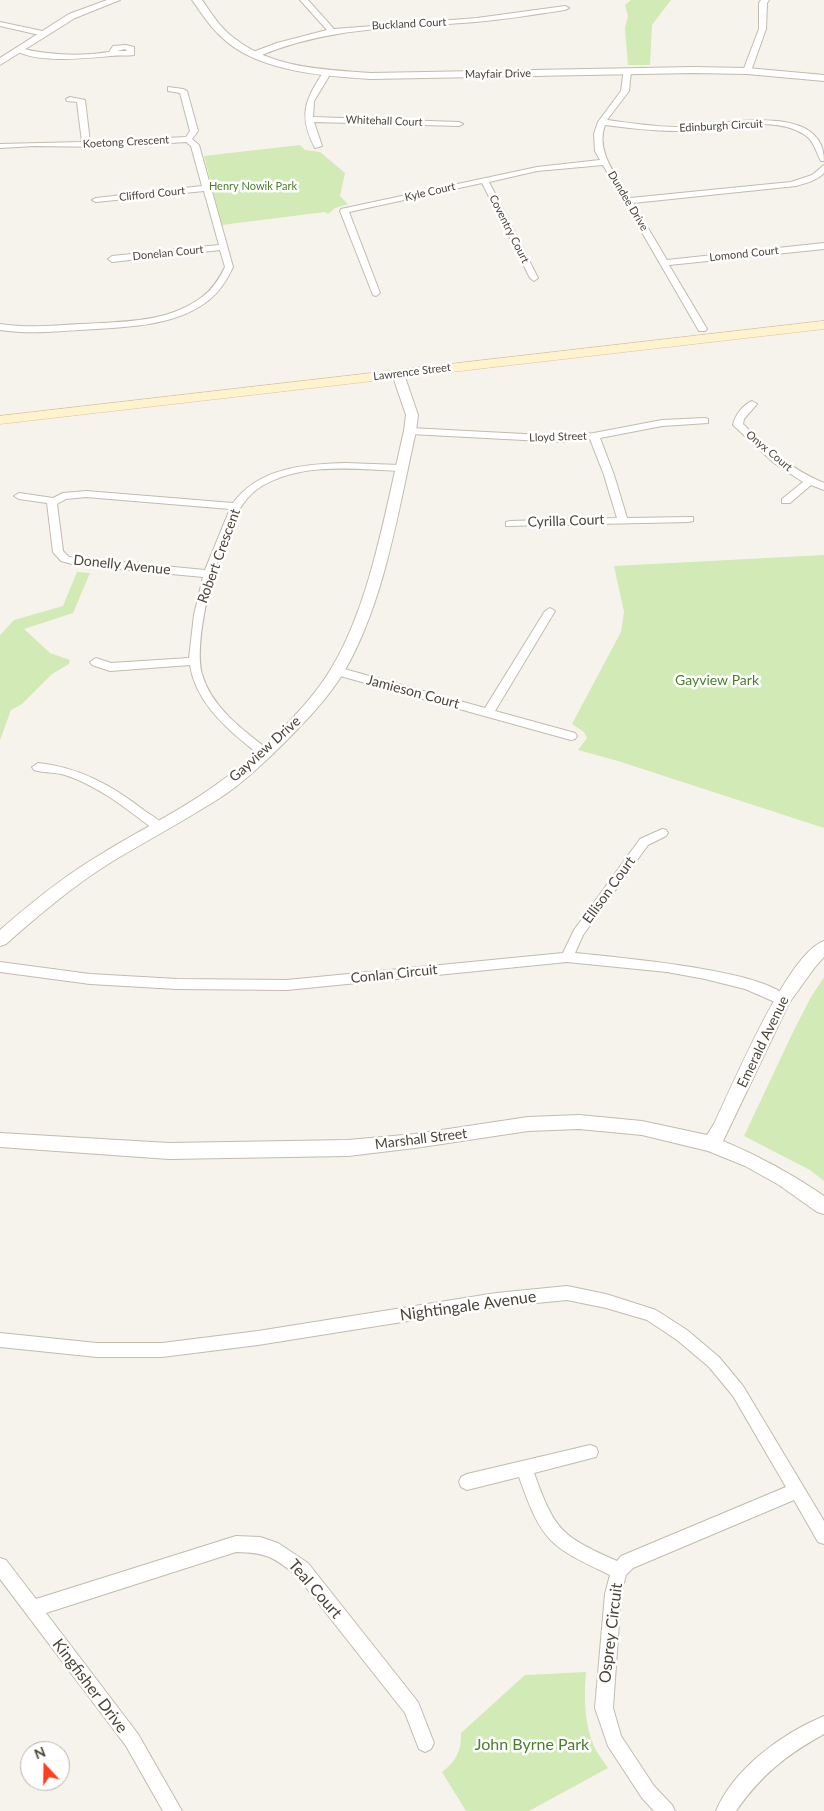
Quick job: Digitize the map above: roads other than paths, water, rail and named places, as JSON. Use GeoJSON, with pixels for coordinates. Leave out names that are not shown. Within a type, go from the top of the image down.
{"type":"FeatureCollection","features":[{"type":"Feature","properties":{"kind":"main road","name":"Lawrence Street"},"geometry":{"type":"LineString","coordinates":[[0,420],[704,333],[824,316]]}},
{"type":"Feature","properties":{"kind":"main road","name":"Lawrence Street"},"geometry":{"type":"LineString","coordinates":[[704,333],[824,325]]}},
{"type":"Feature","properties":{"kind":"main road","name":"Lawrence Street"},"geometry":{"type":"LineString","coordinates":[[0,411],[396,370]]}},
{"type":"Feature","properties":{"kind":"street","name":"Mayfair Drive"},"geometry":{"type":"LineString","coordinates":[[197,0],[217,28],[230,40],[275,62],[327,73],[371,76],[627,71],[746,71],[824,78]]}},
{"type":"Feature","properties":{"kind":"street"},"geometry":{"type":"LineString","coordinates":[[304,0],[331,30]]}},
{"type":"Feature","properties":{"kind":"street"},"geometry":{"type":"LineString","coordinates":[[746,71],[763,30],[766,18],[763,3],[765,0]]}},
{"type":"Feature","properties":{"kind":"street"},"geometry":{"type":"LineString","coordinates":[[0,62],[72,16],[110,1]]}},
{"type":"Feature","properties":{"kind":"street","name":"Buckland Court"},"geometry":{"type":"LineString","coordinates":[[256,54],[294,38],[331,30],[464,21],[565,8]]}},
{"type":"Feature","properties":{"kind":"street"},"geometry":{"type":"LineString","coordinates":[[0,24],[44,34]]}},
{"type":"Feature","properties":{"kind":"street"},"geometry":{"type":"LineString","coordinates":[[19,50],[63,58],[113,53]]}},
{"type":"Feature","properties":{"kind":"street","name":"Dundee Drive"},"geometry":{"type":"LineString","coordinates":[[627,71],[626,91],[602,122],[596,140],[604,162],[704,333]]}},
{"type":"Feature","properties":{"kind":"street"},"geometry":{"type":"LineString","coordinates":[[318,146],[308,119],[308,106],[327,73]]}},
{"type":"Feature","properties":{"kind":"street"},"geometry":{"type":"LineString","coordinates":[[171,89],[183,91],[194,87]]}},
{"type":"Feature","properties":{"kind":"street"},"geometry":{"type":"LineString","coordinates":[[183,91],[194,131],[188,140]]}},
{"type":"Feature","properties":{"kind":"street"},"geometry":{"type":"LineString","coordinates":[[70,99],[80,100],[90,97]]}},
{"type":"Feature","properties":{"kind":"street"},"geometry":{"type":"LineString","coordinates":[[80,100],[86,145]]}},
{"type":"Feature","properties":{"kind":"street","name":"Whitehall Court"},"geometry":{"type":"LineString","coordinates":[[308,119],[459,124]]}},
{"type":"Feature","properties":{"kind":"street","name":"Edinburgh Circuit"},"geometry":{"type":"LineString","coordinates":[[602,122],[679,129],[758,123],[780,124],[809,134],[815,140],[824,159]]}},
{"type":"Feature","properties":{"kind":"street","name":"Koetong Crescent"},"geometry":{"type":"LineString","coordinates":[[0,327],[29,329],[143,323],[181,312],[211,294],[221,284],[229,267],[195,145],[188,140],[179,139],[104,145],[2,147]]}},
{"type":"Feature","properties":{"kind":"street","name":"Kyle Court"},"geometry":{"type":"LineString","coordinates":[[376,293],[344,212],[537,169],[604,162]]}},
{"type":"Feature","properties":{"kind":"street"},"geometry":{"type":"LineString","coordinates":[[628,201],[791,184],[815,177],[823,171],[824,167]]}},
{"type":"Feature","properties":{"kind":"street","name":"Coventry Court"},"geometry":{"type":"LineString","coordinates":[[484,180],[534,278]]}},
{"type":"Feature","properties":{"kind":"street","name":"Clifford Court"},"geometry":{"type":"LineString","coordinates":[[96,200],[208,188]]}},
{"type":"Feature","properties":{"kind":"street","name":"Lomond Court"},"geometry":{"type":"LineString","coordinates":[[664,263],[824,246]]}},
{"type":"Feature","properties":{"kind":"street","name":"Donelan Court"},"geometry":{"type":"LineString","coordinates":[[112,258],[224,247]]}},
{"type":"Feature","properties":{"kind":"street","name":"Gayview Drive"},"geometry":{"type":"LineString","coordinates":[[0,940],[40,904],[66,884],[216,793],[265,753],[309,709],[337,671],[357,630],[373,587],[410,432],[412,416],[396,370]]}},
{"type":"Feature","properties":{"kind":"street","name":"Onyx Court"},"geometry":{"type":"LineString","coordinates":[[752,404],[739,418],[738,425],[783,466],[809,482],[824,487]]}},
{"type":"Feature","properties":{"kind":"street","name":"Lloyd Street"},"geometry":{"type":"LineString","coordinates":[[410,432],[540,439],[594,436],[662,423],[705,421]]}},
{"type":"Feature","properties":{"kind":"street","name":"Cyrilla Court"},"geometry":{"type":"LineString","coordinates":[[594,436],[609,475],[622,519]]}},
{"type":"Feature","properties":{"kind":"street","name":"Robert Crescent"},"geometry":{"type":"LineString","coordinates":[[265,753],[232,728],[215,709],[204,692],[193,661],[195,631],[210,574],[236,506],[247,493],[260,484],[290,471],[325,467],[400,468]]}},
{"type":"Feature","properties":{"kind":"street"},"geometry":{"type":"LineString","coordinates":[[786,501],[809,482]]}},
{"type":"Feature","properties":{"kind":"street"},"geometry":{"type":"LineString","coordinates":[[19,496],[54,501],[62,496],[86,494],[236,506]]}},
{"type":"Feature","properties":{"kind":"street","name":"Donelly Avenue"},"geometry":{"type":"LineString","coordinates":[[54,501],[52,505],[58,552],[65,559],[76,562],[210,574]]}},
{"type":"Feature","properties":{"kind":"street","name":"Cyrilla Court"},"geometry":{"type":"LineString","coordinates":[[510,524],[622,519],[689,519]]}},
{"type":"Feature","properties":{"kind":"street"},"geometry":{"type":"LineString","coordinates":[[488,713],[550,611]]}},
{"type":"Feature","properties":{"kind":"street"},"geometry":{"type":"LineString","coordinates":[[96,662],[110,667],[193,661]]}},
{"type":"Feature","properties":{"kind":"street","name":"Jamieson Court"},"geometry":{"type":"LineString","coordinates":[[337,671],[571,736]]}},
{"type":"Feature","properties":{"kind":"street"},"geometry":{"type":"LineString","coordinates":[[38,767],[66,772],[90,782],[123,799],[160,828]]}},
{"type":"Feature","properties":{"kind":"street","name":"Ellison Court"},"geometry":{"type":"LineString","coordinates":[[568,957],[578,933],[644,842],[662,833]]}},
{"type":"Feature","properties":{"kind":"street","name":"Emerald Avenue"},"geometry":{"type":"LineString","coordinates":[[711,1144],[721,1128],[782,1000],[810,962],[824,947]]}},
{"type":"Feature","properties":{"kind":"street","name":"Conlan Circuit"},"geometry":{"type":"LineString","coordinates":[[0,967],[90,979],[176,984],[287,985],[568,957],[667,966],[746,984],[782,1000]]}},
{"type":"Feature","properties":{"kind":"street","name":"Marshall Street"},"geometry":{"type":"LineString","coordinates":[[0,1140],[170,1151],[348,1148],[554,1122],[642,1128],[711,1144],[786,1180],[824,1206]]}},
{"type":"Feature","properties":{"kind":"street","name":"Nightingale Avenue"},"geometry":{"type":"LineString","coordinates":[[0,1340],[97,1350],[162,1350],[258,1338],[496,1300],[567,1293],[606,1301],[651,1315],[682,1336],[714,1362],[738,1391],[824,1536]]}},
{"type":"Feature","properties":{"kind":"street"},"geometry":{"type":"LineString","coordinates":[[467,1482],[590,1452]]}},
{"type":"Feature","properties":{"kind":"street"},"geometry":{"type":"LineString","coordinates":[[524,1468],[539,1511],[553,1532],[567,1545],[619,1571]]}},
{"type":"Feature","properties":{"kind":"street","name":"Osprey Circuit"},"geometry":{"type":"LineString","coordinates":[[666,1811],[648,1792],[614,1740],[604,1708],[613,1594],[619,1571],[627,1562],[796,1491]]}},
{"type":"Feature","properties":{"kind":"street","name":"Teal Court"},"geometry":{"type":"LineString","coordinates":[[32,1609],[236,1544],[260,1545],[278,1551],[302,1569],[412,1708],[425,1743]]}},
{"type":"Feature","properties":{"kind":"street","name":"Kingfisher Drive"},"geometry":{"type":"LineString","coordinates":[[0,1566],[132,1740],[173,1811]]}},
{"type":"Feature","properties":{"kind":"street"},"geometry":{"type":"LineString","coordinates":[[725,1811],[743,1784],[761,1764],[786,1744],[824,1725]]}},
{"type":"Feature","properties":{"kind":"park label","name":"Henry Nowik Park"},"geometry":{"type":"Point","coordinates":[253,186]}},
{"type":"Feature","properties":{"kind":"park label","name":"Gayview Park"},"geometry":{"type":"Point","coordinates":[717,680]}},
{"type":"Feature","properties":{"kind":"park label","name":"John Byrne Park"},"geometry":{"type":"Point","coordinates":[532,1745]}}]}
